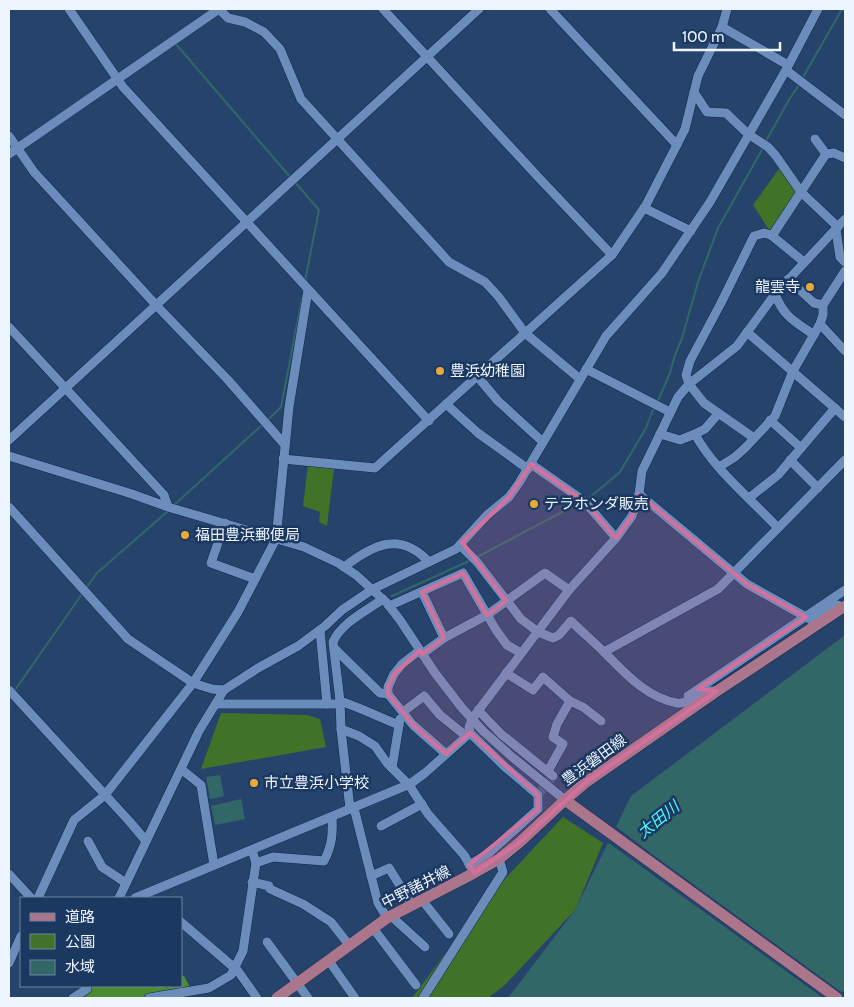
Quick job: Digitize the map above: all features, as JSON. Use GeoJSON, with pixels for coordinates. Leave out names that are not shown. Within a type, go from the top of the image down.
{"type":"FeatureCollection","features":[{"type":"Feature","properties":{"kind":"main road","name":"豊浜磐田線"},"geometry":{"type":"LineString","coordinates":[[838,998],[565,800],[585,783],[717,691],[845,606]]}},
{"type":"Feature","properties":{"kind":"main road","name":"中野諸井線"},"geometry":{"type":"LineString","coordinates":[[277,998],[389,917],[472,869],[499,859],[565,800]]}},
{"type":"Feature","properties":{"kind":"street"},"geometry":{"type":"LineString","coordinates":[[69,9],[117,79],[308,290],[429,420]]}},
{"type":"Feature","properties":{"kind":"street"},"geometry":{"type":"LineString","coordinates":[[9,154],[219,9],[228,18],[246,22],[264,32],[278,47],[301,99],[449,262],[484,282],[498,296],[525,333],[580,379]]}},
{"type":"Feature","properties":{"kind":"street"},"geometry":{"type":"LineString","coordinates":[[383,9],[612,255]]}},
{"type":"Feature","properties":{"kind":"street"},"geometry":{"type":"LineString","coordinates":[[9,440],[479,9]]}},
{"type":"Feature","properties":{"kind":"street"},"geometry":{"type":"LineString","coordinates":[[550,9],[677,145]]}},
{"type":"Feature","properties":{"kind":"street"},"geometry":{"type":"LineString","coordinates":[[283,459],[375,468],[612,255],[644,208],[685,129],[698,76],[722,27],[724,9]]}},
{"type":"Feature","properties":{"kind":"street"},"geometry":{"type":"LineString","coordinates":[[120,897],[200,731],[224,690],[258,668],[298,646],[320,630],[342,610],[373,589],[448,554],[460,545],[487,515],[509,497],[520,483],[606,336],[662,273],[710,202],[787,68],[818,9]]}},
{"type":"Feature","properties":{"kind":"street"},"geometry":{"type":"LineString","coordinates":[[722,27],[787,68],[845,115]]}},
{"type":"Feature","properties":{"kind":"street"},"geometry":{"type":"LineString","coordinates":[[694,92],[707,112],[726,114],[748,134],[768,147],[776,156],[801,192],[837,229],[840,257],[845,262]]}},
{"type":"Feature","properties":{"kind":"street"},"geometry":{"type":"LineString","coordinates":[[9,136],[34,172],[228,380],[285,445]]}},
{"type":"Feature","properties":{"kind":"street"},"geometry":{"type":"LineString","coordinates":[[815,140],[826,154]]}},
{"type":"Feature","properties":{"kind":"street"},"geometry":{"type":"LineString","coordinates":[[772,236],[826,154],[841,154],[845,158]]}},
{"type":"Feature","properties":{"kind":"street"},"geometry":{"type":"LineString","coordinates":[[644,208],[691,231]]}},
{"type":"Feature","properties":{"kind":"street"},"geometry":{"type":"LineString","coordinates":[[88,841],[102,867],[126,884],[132,892],[144,896],[214,865],[352,809],[409,784],[425,773],[468,734],[472,719],[478,710],[570,590],[616,538],[632,516],[639,494],[642,471],[678,397],[689,384],[737,346],[775,294],[845,219]]}},
{"type":"Feature","properties":{"kind":"street"},"geometry":{"type":"LineString","coordinates":[[754,438],[704,403],[689,384],[686,375],[690,361],[754,236],[764,233],[772,236],[804,262]]}},
{"type":"Feature","properties":{"kind":"street"},"geometry":{"type":"LineString","coordinates":[[720,468],[735,457],[776,416],[794,372],[824,315],[823,305],[845,271]]}},
{"type":"Feature","properties":{"kind":"street"},"geometry":{"type":"LineString","coordinates":[[788,279],[814,303],[823,305]]}},
{"type":"Feature","properties":{"kind":"street"},"geometry":{"type":"LineString","coordinates":[[38,897],[74,820],[105,795],[193,683],[238,612],[276,539],[289,407],[308,290]]}},
{"type":"Feature","properties":{"kind":"street"},"geometry":{"type":"LineString","coordinates":[[775,294],[780,308],[786,315],[814,335]]}},
{"type":"Feature","properties":{"kind":"street"},"geometry":{"type":"LineString","coordinates":[[820,324],[845,351]]}},
{"type":"Feature","properties":{"kind":"street"},"geometry":{"type":"LineString","coordinates":[[9,327],[164,495],[168,507]]}},
{"type":"Feature","properties":{"kind":"street"},"geometry":{"type":"LineString","coordinates":[[747,332],[845,417]]}},
{"type":"Feature","properties":{"kind":"street"},"geometry":{"type":"LineString","coordinates":[[586,369],[670,412]]}},
{"type":"Feature","properties":{"kind":"street"},"geometry":{"type":"LineString","coordinates":[[477,376],[498,401],[543,442]]}},
{"type":"Feature","properties":{"kind":"street"},"geometry":{"type":"LineString","coordinates":[[446,404],[478,433],[584,501],[616,538]]}},
{"type":"Feature","properties":{"kind":"street"},"geometry":{"type":"LineString","coordinates":[[749,498],[778,474],[835,408]]}},
{"type":"Feature","properties":{"kind":"street"},"geometry":{"type":"LineString","coordinates":[[660,434],[680,440],[705,429],[718,414]]}},
{"type":"Feature","properties":{"kind":"street"},"geometry":{"type":"LineString","coordinates":[[770,420],[801,448]]}},
{"type":"Feature","properties":{"kind":"street"},"geometry":{"type":"LineString","coordinates":[[695,434],[701,447],[778,528]]}},
{"type":"Feature","properties":{"kind":"street"},"geometry":{"type":"LineString","coordinates":[[9,456],[168,507],[304,547],[344,567],[373,589],[386,603],[435,673],[472,719],[511,756],[565,800]]}},
{"type":"Feature","properties":{"kind":"street"},"geometry":{"type":"LineString","coordinates":[[790,460],[818,488]]}},
{"type":"Feature","properties":{"kind":"street"},"geometry":{"type":"LineString","coordinates":[[604,652],[718,589],[845,460]]}},
{"type":"Feature","properties":{"kind":"street"},"geometry":{"type":"LineString","coordinates":[[639,494],[747,584],[811,620],[845,601]]}},
{"type":"Feature","properties":{"kind":"street"},"geometry":{"type":"LineString","coordinates":[[9,507],[128,639],[193,683],[212,689],[224,690]]}},
{"type":"Feature","properties":{"kind":"street"},"geometry":{"type":"LineString","coordinates":[[225,524],[211,564],[255,579]]}},
{"type":"Feature","properties":{"kind":"street"},"geometry":{"type":"LineString","coordinates":[[344,567],[373,548],[397,543],[408,545],[420,552],[429,562]]}},
{"type":"Feature","properties":{"kind":"street"},"geometry":{"type":"LineString","coordinates":[[460,545],[477,562],[521,620],[538,632],[553,638],[559,635],[571,621],[626,675],[640,686],[661,698],[685,703],[711,690],[717,691]]}},
{"type":"Feature","properties":{"kind":"street"},"geometry":{"type":"LineString","coordinates":[[446,754],[413,725],[388,694],[388,687],[394,674],[402,664],[444,638],[487,615],[545,572],[570,590]]}},
{"type":"Feature","properties":{"kind":"street"},"geometry":{"type":"LineString","coordinates":[[425,947],[389,917],[378,903],[352,809],[341,729],[333,642],[345,626],[386,603],[422,592],[463,574],[496,630],[507,644],[521,653]]}},
{"type":"Feature","properties":{"kind":"street"},"geometry":{"type":"LineString","coordinates":[[678,703],[845,590]]}},
{"type":"Feature","properties":{"kind":"street"},"geometry":{"type":"LineString","coordinates":[[422,592],[444,638]]}},
{"type":"Feature","properties":{"kind":"street"},"geometry":{"type":"LineString","coordinates":[[320,630],[327,704]]}},
{"type":"Feature","properties":{"kind":"street"},"geometry":{"type":"LineString","coordinates":[[767,641],[770,646],[783,642],[788,644]]}},
{"type":"Feature","properties":{"kind":"street"},"geometry":{"type":"LineString","coordinates":[[334,648],[380,693],[388,694]]}},
{"type":"Feature","properties":{"kind":"street"},"geometry":{"type":"LineString","coordinates":[[506,673],[534,690],[543,677],[570,701],[583,707],[601,721]]}},
{"type":"Feature","properties":{"kind":"street"},"geometry":{"type":"LineString","coordinates":[[9,690],[146,841]]}},
{"type":"Feature","properties":{"kind":"street"},"geometry":{"type":"LineString","coordinates":[[341,729],[360,736],[375,746],[392,768],[409,784],[422,804],[464,855],[472,869],[538,809],[538,794],[468,734],[440,714],[424,696],[403,711],[392,768]]}},
{"type":"Feature","properties":{"kind":"street"},"geometry":{"type":"LineString","coordinates":[[478,710],[501,734],[550,774],[563,744],[553,737],[557,724],[570,701]]}},
{"type":"Feature","properties":{"kind":"street"},"geometry":{"type":"LineString","coordinates":[[216,704],[340,703],[363,709],[399,725]]}},
{"type":"Feature","properties":{"kind":"street"},"geometry":{"type":"LineString","coordinates":[[181,769],[201,785],[214,865]]}},
{"type":"Feature","properties":{"kind":"street"},"geometry":{"type":"LineString","coordinates":[[381,826],[422,804]]}},
{"type":"Feature","properties":{"kind":"street"},"geometry":{"type":"LineString","coordinates":[[256,863],[272,856],[324,861],[329,851],[333,834],[332,817]]}},
{"type":"Feature","properties":{"kind":"street"},"geometry":{"type":"LineString","coordinates":[[149,998],[209,988],[231,975],[242,951],[256,863],[252,850]]}},
{"type":"Feature","properties":{"kind":"street"},"geometry":{"type":"LineString","coordinates":[[423,998],[503,872],[499,859]]}},
{"type":"Feature","properties":{"kind":"street"},"geometry":{"type":"LineString","coordinates":[[371,876],[389,868],[417,902],[449,934]]}},
{"type":"Feature","properties":{"kind":"street"},"geometry":{"type":"LineString","coordinates":[[9,874],[30,897]]}},
{"type":"Feature","properties":{"kind":"street"},"geometry":{"type":"LineString","coordinates":[[252,882],[269,886],[270,889],[303,904],[331,922],[349,945]]}},
{"type":"Feature","properties":{"kind":"street"},"geometry":{"type":"LineString","coordinates":[[182,923],[235,968],[257,998]]}},
{"type":"Feature","properties":{"kind":"street"},"geometry":{"type":"LineString","coordinates":[[373,928],[416,986]]}},
{"type":"Feature","properties":{"kind":"street"},"geometry":{"type":"LineString","coordinates":[[9,963],[20,938]]}},
{"type":"Feature","properties":{"kind":"street"},"geometry":{"type":"LineString","coordinates":[[267,942],[308,998]]}},
{"type":"Feature","properties":{"kind":"street"},"geometry":{"type":"LineString","coordinates":[[329,961],[355,998]]}},
{"type":"Feature","properties":{"kind":"street"},"geometry":{"type":"LineString","coordinates":[[73,998],[88,987]]}},
{"type":"Feature","properties":{"kind":"street"},"geometry":{"type":"LineString","coordinates":[[84,998],[88,987]]}},
{"type":"Feature","properties":{"kind":"highlighted area"},"geometry":{"type":"Polygon","coordinates":[[[531,464],[584,501],[616,538],[632,516],[639,494],[747,584],[806,617],[698,689],[717,691],[585,783],[520,842],[474,873],[469,865],[538,809],[538,795],[470,733],[446,754],[413,725],[388,694],[388,687],[394,674],[420,650],[422,654],[444,638],[422,592],[463,573],[487,615],[506,601],[462,542],[509,497],[531,464]]]}},
{"type":"Feature","properties":{"kind":"green space"},"geometry":{"type":"Polygon","coordinates":[[[781,166],[799,191],[771,233],[753,205],[781,166]]]}},
{"type":"Feature","properties":{"kind":"green space"},"geometry":{"type":"Polygon","coordinates":[[[308,464],[334,469],[327,526],[319,522],[320,512],[303,506],[308,464]]]}},
{"type":"Feature","properties":{"kind":"green space"},"geometry":{"type":"Polygon","coordinates":[[[221,713],[307,715],[320,719],[326,747],[201,769],[221,713]]]}},
{"type":"Feature","properties":{"kind":"green space"},"geometry":{"type":"Polygon","coordinates":[[[563,817],[603,843],[575,910],[505,985],[488,998],[412,998],[486,899],[563,817]]]}},
{"type":"Feature","properties":{"kind":"green space"},"geometry":{"type":"Polygon","coordinates":[[[182,976],[184,976],[190,987],[149,998],[84,997],[90,987],[182,987],[182,976]]]}},
{"type":"Feature","properties":{"kind":"water","name":"太田川"},"geometry":{"type":"Polygon","coordinates":[[[845,635],[845,990],[834,998],[508,998],[575,910],[631,796],[845,635]]]}},
{"type":"Feature","properties":{"kind":"water"},"geometry":{"type":"Polygon","coordinates":[[[220,775],[224,796],[210,799],[206,777],[220,775]]]}},
{"type":"Feature","properties":{"kind":"water"},"geometry":{"type":"Polygon","coordinates":[[[241,799],[245,819],[215,825],[211,806],[241,799]]]}},
{"type":"Feature","properties":{"kind":"pier"},"geometry":{"type":"Polygon","coordinates":[[[614,825],[844,994],[838,998],[823,998],[606,841],[614,825]]]}},
{"type":"Feature","properties":{"kind":"waterway"},"geometry":{"type":"LineString","coordinates":[[802,79],[842,9]]}},
{"type":"Feature","properties":{"kind":"waterway"},"geometry":{"type":"LineString","coordinates":[[175,43],[291,178]]}},
{"type":"Feature","properties":{"kind":"waterway"},"geometry":{"type":"LineString","coordinates":[[766,141],[799,85]]}},
{"type":"Feature","properties":{"kind":"waterway"},"geometry":{"type":"LineString","coordinates":[[657,403],[670,373],[698,282],[718,228],[763,148]]}},
{"type":"Feature","properties":{"kind":"waterway"},"geometry":{"type":"LineString","coordinates":[[294,181],[319,210],[305,281]]}},
{"type":"Feature","properties":{"kind":"waterway"},"geometry":{"type":"LineString","coordinates":[[268,420],[281,407],[302,298]]}},
{"type":"Feature","properties":{"kind":"waterway"},"geometry":{"type":"LineString","coordinates":[[588,499],[620,472],[646,428],[654,407]]}},
{"type":"Feature","properties":{"kind":"waterway"},"geometry":{"type":"LineString","coordinates":[[173,506],[262,425]]}},
{"type":"Feature","properties":{"kind":"waterway"},"geometry":{"type":"LineString","coordinates":[[479,556],[579,503]]}},
{"type":"Feature","properties":{"kind":"waterway"},"geometry":{"type":"LineString","coordinates":[[86,588],[97,573],[168,511]]}},
{"type":"Feature","properties":{"kind":"waterway"},"geometry":{"type":"LineString","coordinates":[[392,596],[469,561]]}},
{"type":"Feature","properties":{"kind":"waterway"},"geometry":{"type":"LineString","coordinates":[[15,690],[82,594]]}},
{"type":"Feature","properties":{"kind":"tunnel"},"geometry":{"type":"LineString","coordinates":[[538,795],[553,776]]}},
{"type":"Feature","properties":{"kind":"place","name":"龍雲寺"},"geometry":{"type":"Point","coordinates":[810,287]}},
{"type":"Feature","properties":{"kind":"place","name":"豊浜幼稚園"},"geometry":{"type":"Point","coordinates":[440,371]}},
{"type":"Feature","properties":{"kind":"place","name":"テラホンダ販売"},"geometry":{"type":"Point","coordinates":[534,504]}},
{"type":"Feature","properties":{"kind":"place","name":"福田豊浜郵便局"},"geometry":{"type":"Point","coordinates":[185,535]}},
{"type":"Feature","properties":{"kind":"place","name":"市立豊浜小学校"},"geometry":{"type":"Point","coordinates":[254,783]}}]}
